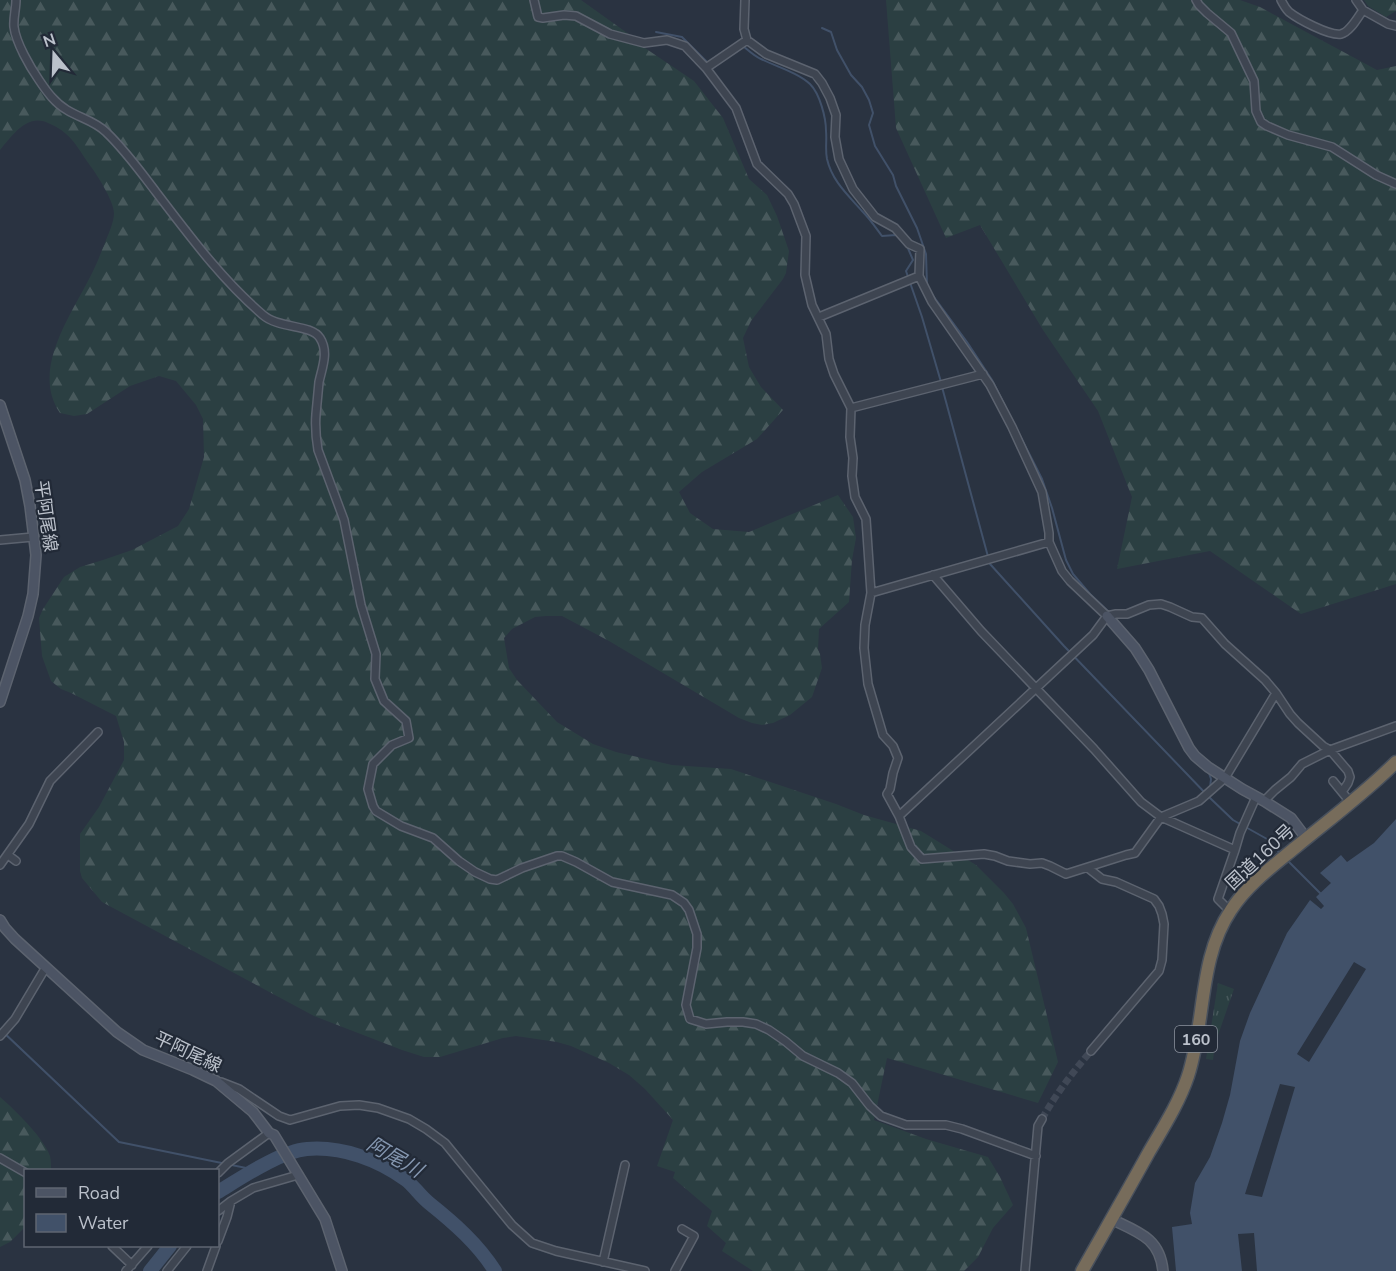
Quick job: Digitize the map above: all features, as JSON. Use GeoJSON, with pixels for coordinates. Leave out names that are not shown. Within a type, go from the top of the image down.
{"type":"FeatureCollection","features":[{"type":"Feature","properties":{"kind":"highway","name":"国道160号"},"geometry":{"type":"LineString","coordinates":[[1082,1271],[1175,1107],[1188,1075],[1205,977],[1219,933],[1230,911],[1240,898],[1277,863],[1351,803],[1396,762]]}},
{"type":"Feature","properties":{"kind":"main road","name":"平阿尾線"},"geometry":{"type":"LineString","coordinates":[[0,405],[25,480],[36,555],[33,594],[0,702]]}},
{"type":"Feature","properties":{"kind":"main road"},"geometry":{"type":"LineString","coordinates":[[1107,616],[1135,648],[1149,670],[1195,756],[1225,778],[1291,818],[1306,838]]}},
{"type":"Feature","properties":{"kind":"main road","name":"平阿尾線"},"geometry":{"type":"LineString","coordinates":[[0,920],[15,939],[117,1032],[143,1050],[216,1081],[253,1112],[271,1134],[325,1220],[342,1271]]}},
{"type":"Feature","properties":{"kind":"main road"},"geometry":{"type":"LineString","coordinates":[[1111,1219],[1146,1236],[1156,1245],[1163,1264],[1163,1271]]}},
{"type":"Feature","properties":{"kind":"street"},"geometry":{"type":"LineString","coordinates":[[16,0],[14,26],[24,55],[51,97],[67,110],[105,131],[128,155],[213,266],[265,317],[285,326],[313,331],[324,345],[325,360],[316,416],[318,450],[344,520],[361,605],[376,654],[375,679],[384,701],[406,721],[409,738],[392,745],[373,764],[368,789],[376,812],[402,826],[433,838],[459,861],[490,879],[497,880],[522,868],[562,855],[612,882],[672,895],[684,903],[689,910],[697,934],[695,959],[686,1005],[690,1019],[706,1024],[743,1022],[756,1024],[769,1030],[802,1056],[838,1073],[852,1083],[881,1116],[906,1125],[935,1124],[954,1127],[1036,1156]]}},
{"type":"Feature","properties":{"kind":"street"},"geometry":{"type":"LineString","coordinates":[[534,0],[538,17],[576,16],[610,34],[644,43],[667,40],[685,46],[706,68],[736,108],[757,164],[788,194],[794,204],[806,236],[805,275],[812,305],[826,334],[829,359],[834,374],[851,408],[852,476],[855,497],[866,519],[871,593],[865,625],[864,648],[868,684],[883,735],[893,746],[898,758],[887,794],[899,816],[911,847],[922,859],[984,854],[1008,861],[1042,863],[1066,874],[1135,853],[1161,817],[1199,801],[1225,778],[1276,693]]}},
{"type":"Feature","properties":{"kind":"street"},"geometry":{"type":"LineString","coordinates":[[746,0],[744,29],[747,40],[766,54],[815,74],[830,98],[836,115],[835,137],[839,159],[853,189],[875,217],[895,228],[909,244],[920,249],[919,276],[932,302],[983,374],[1012,427],[1042,492],[1049,542],[1062,571],[1107,616]]}},
{"type":"Feature","properties":{"kind":"street"},"geometry":{"type":"LineString","coordinates":[[1196,0],[1207,13],[1231,33],[1254,81],[1256,111],[1261,122],[1288,135],[1332,147],[1376,175],[1396,184]]}},
{"type":"Feature","properties":{"kind":"street"},"geometry":{"type":"LineString","coordinates":[[1281,0],[1288,11],[1308,24],[1340,34],[1346,32],[1363,10]]}},
{"type":"Feature","properties":{"kind":"street"},"geometry":{"type":"LineString","coordinates":[[1356,0],[1363,10],[1396,26]]}},
{"type":"Feature","properties":{"kind":"street"},"geometry":{"type":"LineString","coordinates":[[706,68],[747,40]]}},
{"type":"Feature","properties":{"kind":"street"},"geometry":{"type":"LineString","coordinates":[[819,316],[919,276]]}},
{"type":"Feature","properties":{"kind":"street"},"geometry":{"type":"LineString","coordinates":[[851,408],[983,374]]}},
{"type":"Feature","properties":{"kind":"street"},"geometry":{"type":"LineString","coordinates":[[0,540],[33,537]]}},
{"type":"Feature","properties":{"kind":"street"},"geometry":{"type":"LineString","coordinates":[[871,593],[1049,542]]}},
{"type":"Feature","properties":{"kind":"street"},"geometry":{"type":"LineString","coordinates":[[933,575],[981,631],[1094,749],[1141,802],[1161,817],[1235,850]]}},
{"type":"Feature","properties":{"kind":"street"},"geometry":{"type":"LineString","coordinates":[[899,816],[1093,635],[1107,616],[1127,614],[1149,605],[1161,604],[1202,618],[1225,644],[1256,671],[1276,693],[1290,714],[1330,750],[1348,771],[1350,777],[1348,783],[1342,792],[1333,780],[1351,803]]}},
{"type":"Feature","properties":{"kind":"street"},"geometry":{"type":"LineString","coordinates":[[1230,911],[1218,899],[1248,811],[1260,799],[1291,777],[1302,764],[1330,750],[1396,726]]}},
{"type":"Feature","properties":{"kind":"street"},"geometry":{"type":"LineString","coordinates":[[0,865],[29,824],[50,781],[98,732]]}},
{"type":"Feature","properties":{"kind":"street"},"geometry":{"type":"LineString","coordinates":[[8,855],[16,861]]}},
{"type":"Feature","properties":{"kind":"street"},"geometry":{"type":"LineString","coordinates":[[1088,868],[1102,879],[1116,882],[1154,899],[1162,914],[1164,924],[1162,960],[1159,971],[1091,1051]]}},
{"type":"Feature","properties":{"kind":"street"},"geometry":{"type":"LineString","coordinates":[[0,1036],[15,1019],[46,967]]}},
{"type":"Feature","properties":{"kind":"street"},"geometry":{"type":"LineString","coordinates":[[216,1081],[239,1089],[279,1116],[290,1120],[340,1106],[359,1105],[378,1108],[409,1119],[445,1143],[512,1225],[532,1243],[556,1251],[645,1271]]}},
{"type":"Feature","properties":{"kind":"street"},"geometry":{"type":"LineString","coordinates":[[1025,1271],[1038,1126],[1042,1119]]}},
{"type":"Feature","properties":{"kind":"street"},"geometry":{"type":"LineString","coordinates":[[219,1172],[271,1134]]}},
{"type":"Feature","properties":{"kind":"street"},"geometry":{"type":"LineString","coordinates":[[0,1158],[24,1172]]}},
{"type":"Feature","properties":{"kind":"street"},"geometry":{"type":"LineString","coordinates":[[603,1262],[625,1165]]}},
{"type":"Feature","properties":{"kind":"street"},"geometry":{"type":"LineString","coordinates":[[219,1210],[253,1188],[297,1173]]}},
{"type":"Feature","properties":{"kind":"street"},"geometry":{"type":"LineString","coordinates":[[219,1238],[231,1201]]}},
{"type":"Feature","properties":{"kind":"street"},"geometry":{"type":"LineString","coordinates":[[675,1271],[694,1236],[682,1229]]}},
{"type":"Feature","properties":{"kind":"street"},"geometry":{"type":"LineString","coordinates":[[113,1247],[129,1268],[146,1247]]}},
{"type":"Feature","properties":{"kind":"street"},"geometry":{"type":"LineString","coordinates":[[167,1271],[185,1247]]}},
{"type":"Feature","properties":{"kind":"street"},"geometry":{"type":"LineString","coordinates":[[207,1271],[215,1247]]}},
{"type":"Feature","properties":{"kind":"green space"},"geometry":{"type":"Polygon","coordinates":[[[0,0],[581,0],[694,81],[723,118],[749,179],[767,195],[789,251],[783,279],[751,321],[743,338],[749,367],[761,387],[783,410],[757,439],[702,472],[679,492],[690,513],[713,529],[749,532],[838,495],[853,517],[856,538],[849,602],[819,629],[818,649],[822,668],[812,697],[790,715],[773,723],[762,725],[739,718],[609,641],[562,616],[535,617],[512,629],[504,638],[509,668],[517,680],[557,722],[593,744],[616,752],[672,765],[731,769],[864,815],[921,831],[976,865],[1013,904],[1026,928],[1058,1062],[1038,1103],[887,1058],[874,1120],[926,1139],[988,1157],[1000,1177],[1013,1205],[993,1228],[978,1257],[964,1271],[753,1271],[722,1251],[726,1243],[707,1226],[712,1211],[673,1178],[675,1172],[657,1166],[673,1120],[645,1089],[629,1075],[609,1063],[571,1046],[516,1036],[440,1057],[424,1057],[402,1050],[314,1016],[102,902],[82,878],[80,834],[99,807],[124,760],[124,742],[116,716],[61,689],[51,681],[42,656],[39,618],[64,577],[80,567],[132,550],[178,526],[189,509],[204,457],[203,419],[196,405],[176,381],[159,376],[130,386],[87,414],[74,416],[60,413],[52,396],[50,377],[52,358],[67,321],[97,263],[111,228],[114,213],[108,195],[96,174],[72,140],[56,127],[40,121],[27,123],[0,150],[0,0]]]}},
{"type":"Feature","properties":{"kind":"green space"},"geometry":{"type":"Polygon","coordinates":[[[886,0],[1240,0],[1260,7],[1377,70],[1396,66],[1396,584],[1301,614],[1210,551],[1117,569],[1132,497],[1098,411],[1043,330],[980,225],[946,238],[896,128],[886,0]]]}},
{"type":"Feature","properties":{"kind":"green space"},"geometry":{"type":"Polygon","coordinates":[[[1364,0],[1396,0],[1396,11],[1386,17],[1368,6],[1364,0]]]}},
{"type":"Feature","properties":{"kind":"green space"},"geometry":{"type":"Polygon","coordinates":[[[1218,983],[1234,989],[1215,1044],[1213,1060],[1206,1059],[1218,983]]]}},
{"type":"Feature","properties":{"kind":"green space"},"geometry":{"type":"Polygon","coordinates":[[[0,1097],[42,1141],[50,1156],[51,1169],[24,1169],[24,1228],[10,1242],[0,1247],[0,1097]]]}},
{"type":"Feature","properties":{"kind":"water"},"geometry":{"type":"Polygon","coordinates":[[[1396,819],[1396,1271],[1176,1271],[1172,1227],[1192,1224],[1190,1213],[1195,1183],[1210,1157],[1222,1123],[1230,1095],[1240,1041],[1250,1013],[1287,933],[1310,900],[1321,909],[1324,906],[1316,897],[1331,883],[1320,873],[1341,855],[1347,862],[1374,843],[1396,819]]]}},
{"type":"Feature","properties":{"kind":"pier"},"geometry":{"type":"Polygon","coordinates":[[[1354,962],[1366,969],[1309,1062],[1297,1054],[1354,962]]]}},
{"type":"Feature","properties":{"kind":"pier"},"geometry":{"type":"Polygon","coordinates":[[[1280,1084],[1295,1087],[1262,1197],[1245,1194],[1280,1084]]]}},
{"type":"Feature","properties":{"kind":"pier"},"geometry":{"type":"Polygon","coordinates":[[[1254,1233],[1257,1271],[1242,1271],[1238,1234],[1254,1233]]]}},
{"type":"Feature","properties":{"kind":"waterway"},"geometry":{"type":"LineString","coordinates":[[822,28],[831,32],[837,50],[869,100],[873,113],[869,125],[875,146],[893,175],[926,254],[927,285]]}},
{"type":"Feature","properties":{"kind":"waterway"},"geometry":{"type":"LineString","coordinates":[[656,32],[682,37],[710,63]]}},
{"type":"Feature","properties":{"kind":"waterway"},"geometry":{"type":"LineString","coordinates":[[743,46],[758,58],[799,76],[814,88],[824,113],[826,155],[833,174],[882,236],[896,235],[901,240]]}},
{"type":"Feature","properties":{"kind":"waterway"},"geometry":{"type":"LineString","coordinates":[[907,246],[913,260],[906,271],[941,382]]}},
{"type":"Feature","properties":{"kind":"waterway"},"geometry":{"type":"LineString","coordinates":[[931,293],[992,380],[1042,479],[1066,560],[1073,574],[1111,614]]}},
{"type":"Feature","properties":{"kind":"waterway"},"geometry":{"type":"LineString","coordinates":[[942,387],[990,564],[1064,646],[1209,797],[1233,820],[1267,839],[1280,853]]}},
{"type":"Feature","properties":{"kind":"waterway"},"geometry":{"type":"LineString","coordinates":[[1158,679],[1164,689]]}},
{"type":"Feature","properties":{"kind":"waterway"},"geometry":{"type":"LineString","coordinates":[[1208,770],[1211,779],[1210,788]]}},
{"type":"Feature","properties":{"kind":"waterway"},"geometry":{"type":"LineString","coordinates":[[1286,859],[1320,893]]}},
{"type":"Feature","properties":{"kind":"waterway"},"geometry":{"type":"LineString","coordinates":[[0,1029],[119,1142],[256,1170]]}},
{"type":"Feature","properties":{"kind":"waterway","name":"阿尾川"},"geometry":{"type":"LineString","coordinates":[[219,1191],[261,1166],[297,1151],[320,1149],[347,1152],[384,1166],[409,1182],[465,1234],[495,1271]]}},
{"type":"Feature","properties":{"kind":"waterway","name":"阿尾川"},"geometry":{"type":"LineString","coordinates":[[150,1271],[169,1247]]}},
{"type":"Feature","properties":{"kind":"tunnel"},"geometry":{"type":"LineString","coordinates":[[1042,1119],[1065,1084],[1091,1051]]}}]}
